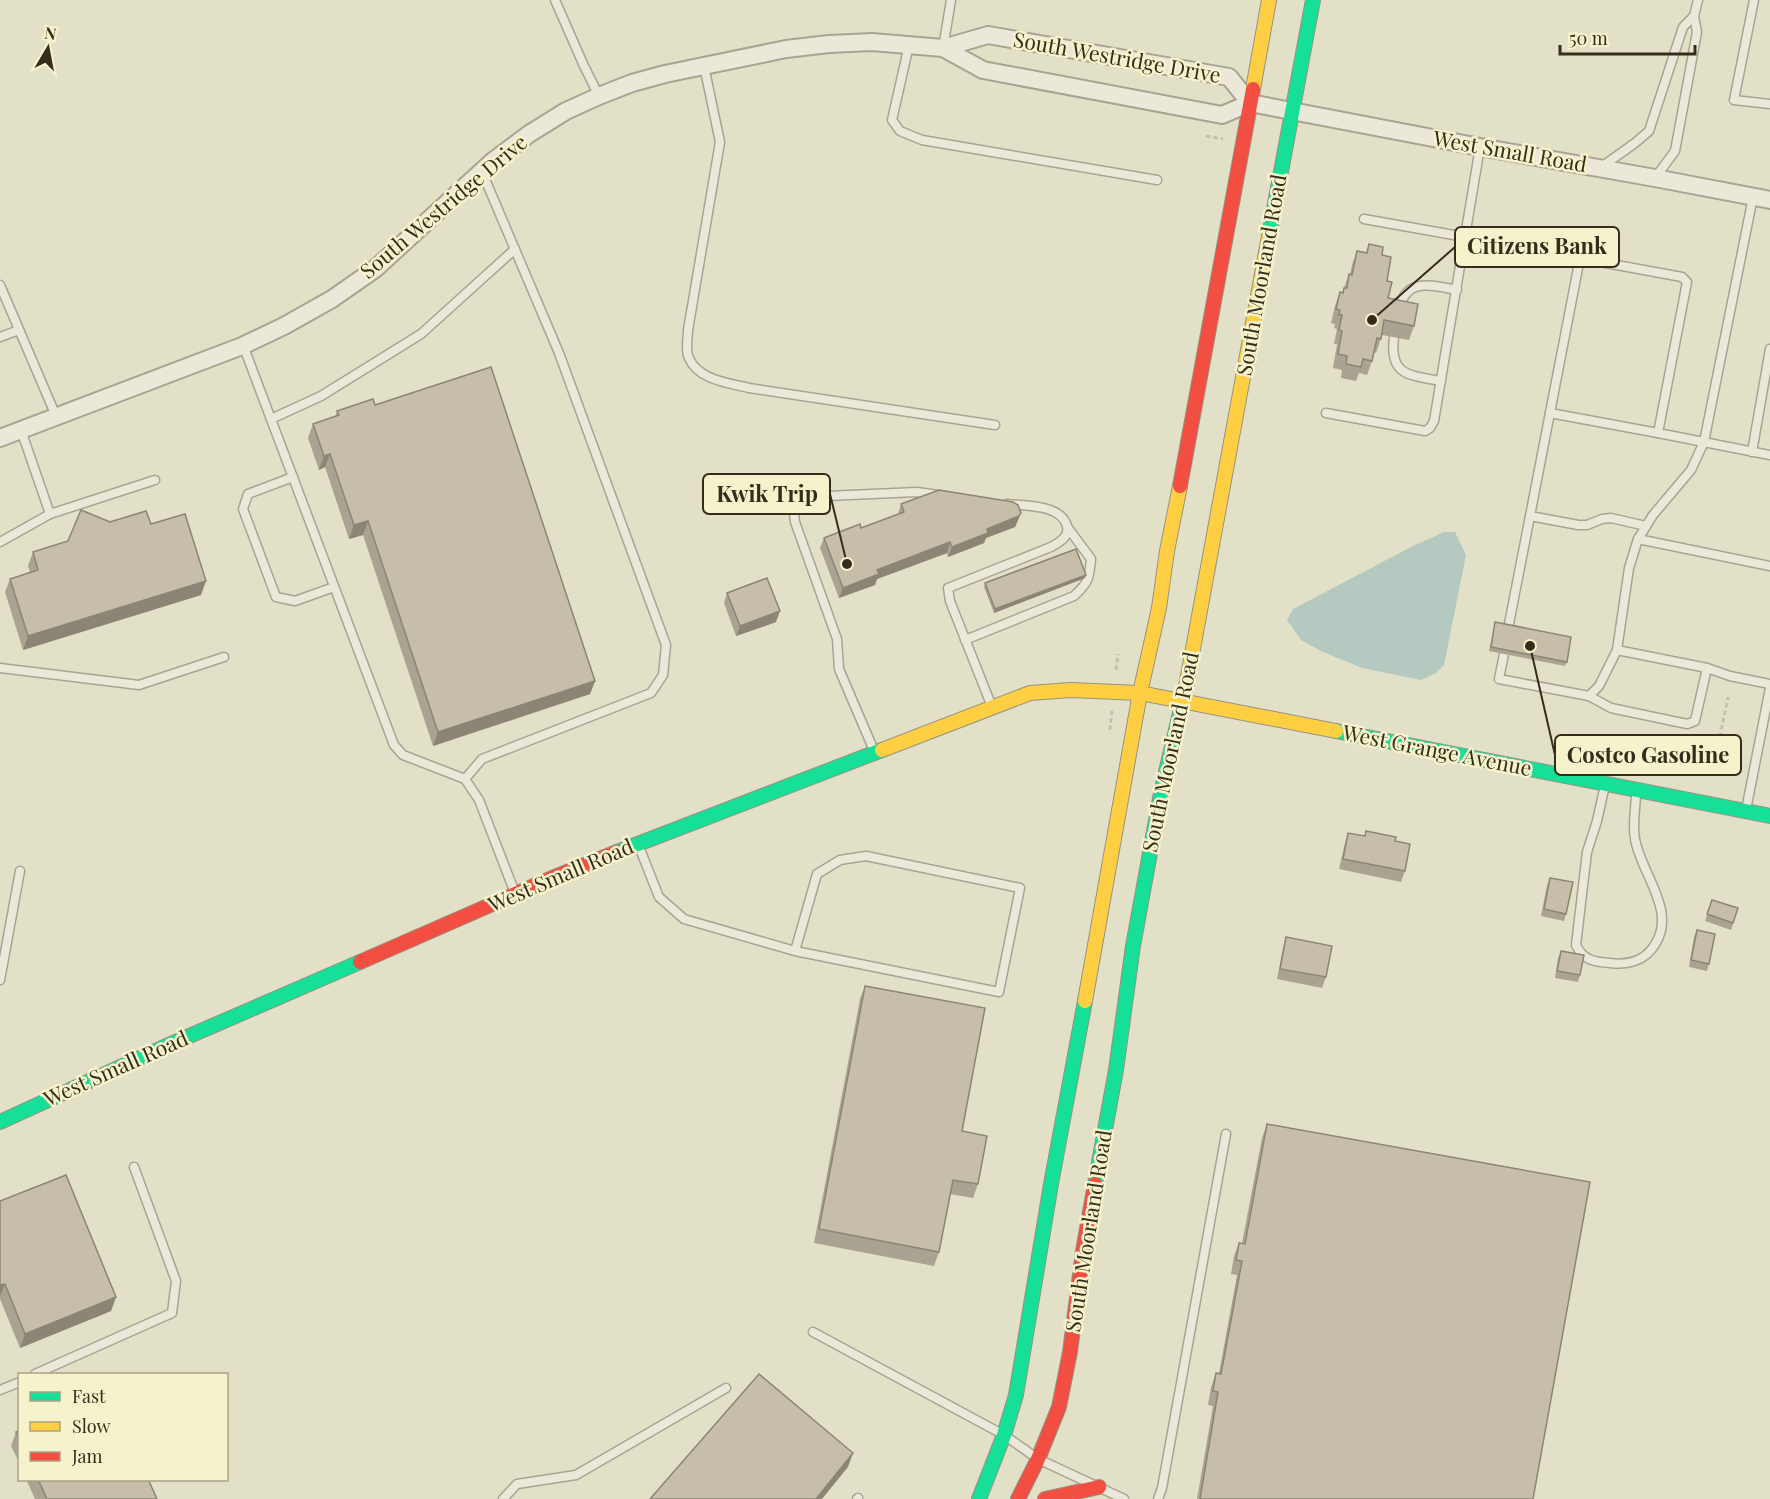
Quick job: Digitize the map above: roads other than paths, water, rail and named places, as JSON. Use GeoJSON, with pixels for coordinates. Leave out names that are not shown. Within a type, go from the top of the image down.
{"type":"FeatureCollection","features":[{"type":"Feature","properties":{"kind":"main road","name":"South Moorland Road"},"geometry":{"type":"LineString","coordinates":[[979,1499],[1004,1436],[1016,1395],[1051,1184],[1076,1057],[1140,693],[1159,608],[1167,551],[1269,0]]}},
{"type":"Feature","properties":{"kind":"main road","name":"South Moorland Road"},"geometry":{"type":"LineString","coordinates":[[1018,1499],[1038,1459],[1059,1407],[1070,1352],[1083,1251],[1116,1070],[1133,946],[1161,794],[1183,702],[1313,0]]}},
{"type":"Feature","properties":{"kind":"main road","name":"West Small Road"},"geometry":{"type":"LineString","coordinates":[[0,1122],[164,1047],[516,894],[638,844],[992,707],[1024,695],[1052,690],[1114,690],[1140,693]]}},
{"type":"Feature","properties":{"kind":"main road","name":"West Grange Avenue"},"geometry":{"type":"LineString","coordinates":[[1140,693],[1770,816]]}},
{"type":"Feature","properties":{"kind":"main road"},"geometry":{"type":"LineString","coordinates":[[1045,1499],[1099,1487]]}},
{"type":"Feature","properties":{"kind":"street","name":"South Westridge Drive"},"geometry":{"type":"LineString","coordinates":[[0,438],[243,345],[284,326],[332,299],[375,268],[482,172],[529,134],[566,111],[643,80],[786,49],[872,42],[943,48],[988,35],[1229,77],[1250,103],[1222,115],[983,70],[943,48]]}},
{"type":"Feature","properties":{"kind":"street","name":"West Small Road"},"geometry":{"type":"LineString","coordinates":[[1250,103],[1762,198]]}},
{"type":"Feature","properties":{"kind":"lane"},"geometry":{"type":"LineString","coordinates":[[555,0],[599,96]]}},
{"type":"Feature","properties":{"kind":"lane"},"geometry":{"type":"LineString","coordinates":[[943,48],[951,0]]}},
{"type":"Feature","properties":{"kind":"lane"},"geometry":{"type":"LineString","coordinates":[[1655,178],[1675,151],[1697,32],[1694,16],[1698,0]]}},
{"type":"Feature","properties":{"kind":"lane"},"geometry":{"type":"LineString","coordinates":[[1754,0],[1734,100],[1770,104]]}},
{"type":"Feature","properties":{"kind":"lane"},"geometry":{"type":"LineString","coordinates":[[1600,168],[1649,131],[1683,27],[1694,16]]}},
{"type":"Feature","properties":{"kind":"lane"},"geometry":{"type":"LineString","coordinates":[[909,45],[892,120],[900,131],[922,140],[1157,180]]}},
{"type":"Feature","properties":{"kind":"lane"},"geometry":{"type":"LineString","coordinates":[[704,66],[720,142],[688,330],[687,356],[697,370],[720,381],[750,388],[994,424]]}},
{"type":"Feature","properties":{"kind":"lane"},"geometry":{"type":"LineString","coordinates":[[1326,413],[1425,431],[1430,428],[1434,421],[1480,147]]}},
{"type":"Feature","properties":{"kind":"lane"},"geometry":{"type":"LineString","coordinates":[[465,779],[482,759],[651,693],[663,675],[666,645],[559,353],[482,172]]}},
{"type":"Feature","properties":{"kind":"lane"},"geometry":{"type":"LineString","coordinates":[[1589,696],[1599,686],[1617,650],[1629,568],[1638,539],[1673,490],[1691,470],[1704,441],[1762,198]]}},
{"type":"Feature","properties":{"kind":"lane"},"geometry":{"type":"LineString","coordinates":[[1364,219],[1465,237]]}},
{"type":"Feature","properties":{"kind":"lane"},"geometry":{"type":"LineString","coordinates":[[271,419],[321,396],[421,334],[515,249]]}},
{"type":"Feature","properties":{"kind":"lane"},"geometry":{"type":"LineString","coordinates":[[1508,629],[1579,263],[1584,258],[1682,277],[1687,282],[1658,433]]}},
{"type":"Feature","properties":{"kind":"lane"},"geometry":{"type":"LineString","coordinates":[[0,285],[57,416]]}},
{"type":"Feature","properties":{"kind":"lane"},"geometry":{"type":"LineString","coordinates":[[1398,315],[1401,300],[1407,291],[1419,285],[1457,290]]}},
{"type":"Feature","properties":{"kind":"lane"},"geometry":{"type":"LineString","coordinates":[[0,337],[19,330]]}},
{"type":"Feature","properties":{"kind":"lane"},"geometry":{"type":"LineString","coordinates":[[1394,337],[1392,352],[1395,364],[1405,373],[1441,381]]}},
{"type":"Feature","properties":{"kind":"lane"},"geometry":{"type":"LineString","coordinates":[[243,345],[394,745],[403,755],[465,779],[479,800],[516,894]]}},
{"type":"Feature","properties":{"kind":"lane"},"geometry":{"type":"LineString","coordinates":[[1752,452],[1770,349]]}},
{"type":"Feature","properties":{"kind":"lane"},"geometry":{"type":"LineString","coordinates":[[1550,413],[1770,455]]}},
{"type":"Feature","properties":{"kind":"lane"},"geometry":{"type":"LineString","coordinates":[[21,430],[50,514]]}},
{"type":"Feature","properties":{"kind":"lane"},"geometry":{"type":"LineString","coordinates":[[293,477],[248,494],[243,509],[276,597],[295,601],[334,587]]}},
{"type":"Feature","properties":{"kind":"lane"},"geometry":{"type":"LineString","coordinates":[[0,542],[50,514],[155,480]]}},
{"type":"Feature","properties":{"kind":"lane"},"geometry":{"type":"LineString","coordinates":[[875,753],[839,669],[837,639],[795,522],[794,512],[802,504],[827,496],[917,492],[951,497]]}},
{"type":"Feature","properties":{"kind":"lane"},"geometry":{"type":"LineString","coordinates":[[965,639],[1074,596],[1089,579],[1091,559],[1057,512],[998,503]]}},
{"type":"Feature","properties":{"kind":"lane"},"geometry":{"type":"LineString","coordinates":[[1530,516],[1578,525],[1611,519],[1646,526]]}},
{"type":"Feature","properties":{"kind":"lane"},"geometry":{"type":"LineString","coordinates":[[992,707],[950,601],[948,588],[1051,547],[1061,541],[1068,528]]}},
{"type":"Feature","properties":{"kind":"lane"},"geometry":{"type":"LineString","coordinates":[[1638,539],[1770,566]]}},
{"type":"Feature","properties":{"kind":"lane"},"geometry":{"type":"LineString","coordinates":[[1617,650],[1707,668],[1770,686],[1746,811]]}},
{"type":"Feature","properties":{"kind":"lane"},"geometry":{"type":"LineString","coordinates":[[1504,654],[1499,679],[1589,696],[1611,708],[1686,724],[1695,722],[1707,668]]}},
{"type":"Feature","properties":{"kind":"lane"},"geometry":{"type":"LineString","coordinates":[[0,668],[139,685],[224,657]]}},
{"type":"Feature","properties":{"kind":"lane"},"geometry":{"type":"LineString","coordinates":[[1605,784],[1587,852],[1576,945],[1580,953],[1589,960],[1621,964],[1636,961],[1648,954],[1658,942],[1662,909],[1640,860],[1634,837],[1636,790]]}},
{"type":"Feature","properties":{"kind":"lane"},"geometry":{"type":"LineString","coordinates":[[638,844],[659,897],[684,919],[795,951],[999,992],[1020,888],[866,856],[840,860],[817,874],[795,951]]}},
{"type":"Feature","properties":{"kind":"lane"},"geometry":{"type":"LineString","coordinates":[[0,980],[20,871]]}},
{"type":"Feature","properties":{"kind":"lane"},"geometry":{"type":"LineString","coordinates":[[1158,1499],[1165,1476],[1226,1134]]}},
{"type":"Feature","properties":{"kind":"lane"},"geometry":{"type":"LineString","coordinates":[[37,1373],[172,1313],[176,1281],[134,1167]]}},
{"type":"Feature","properties":{"kind":"lane"},"geometry":{"type":"LineString","coordinates":[[813,1332],[1004,1436],[1038,1459],[1124,1499]]}},
{"type":"Feature","properties":{"kind":"lane"},"geometry":{"type":"LineString","coordinates":[[0,1390],[18,1383]]}},
{"type":"Feature","properties":{"kind":"lane"},"geometry":{"type":"LineString","coordinates":[[503,1499],[517,1484],[576,1475],[726,1388]]}},
{"type":"Feature","properties":{"kind":"place","name":"Citizens Bank"},"geometry":{"type":"Point","coordinates":[1372,320]}},
{"type":"Feature","properties":{"kind":"place","name":"Kwik Trip"},"geometry":{"type":"Point","coordinates":[847,564]}},
{"type":"Feature","properties":{"kind":"place","name":"Costco Gasoline"},"geometry":{"type":"Point","coordinates":[1530,646]}}]}
